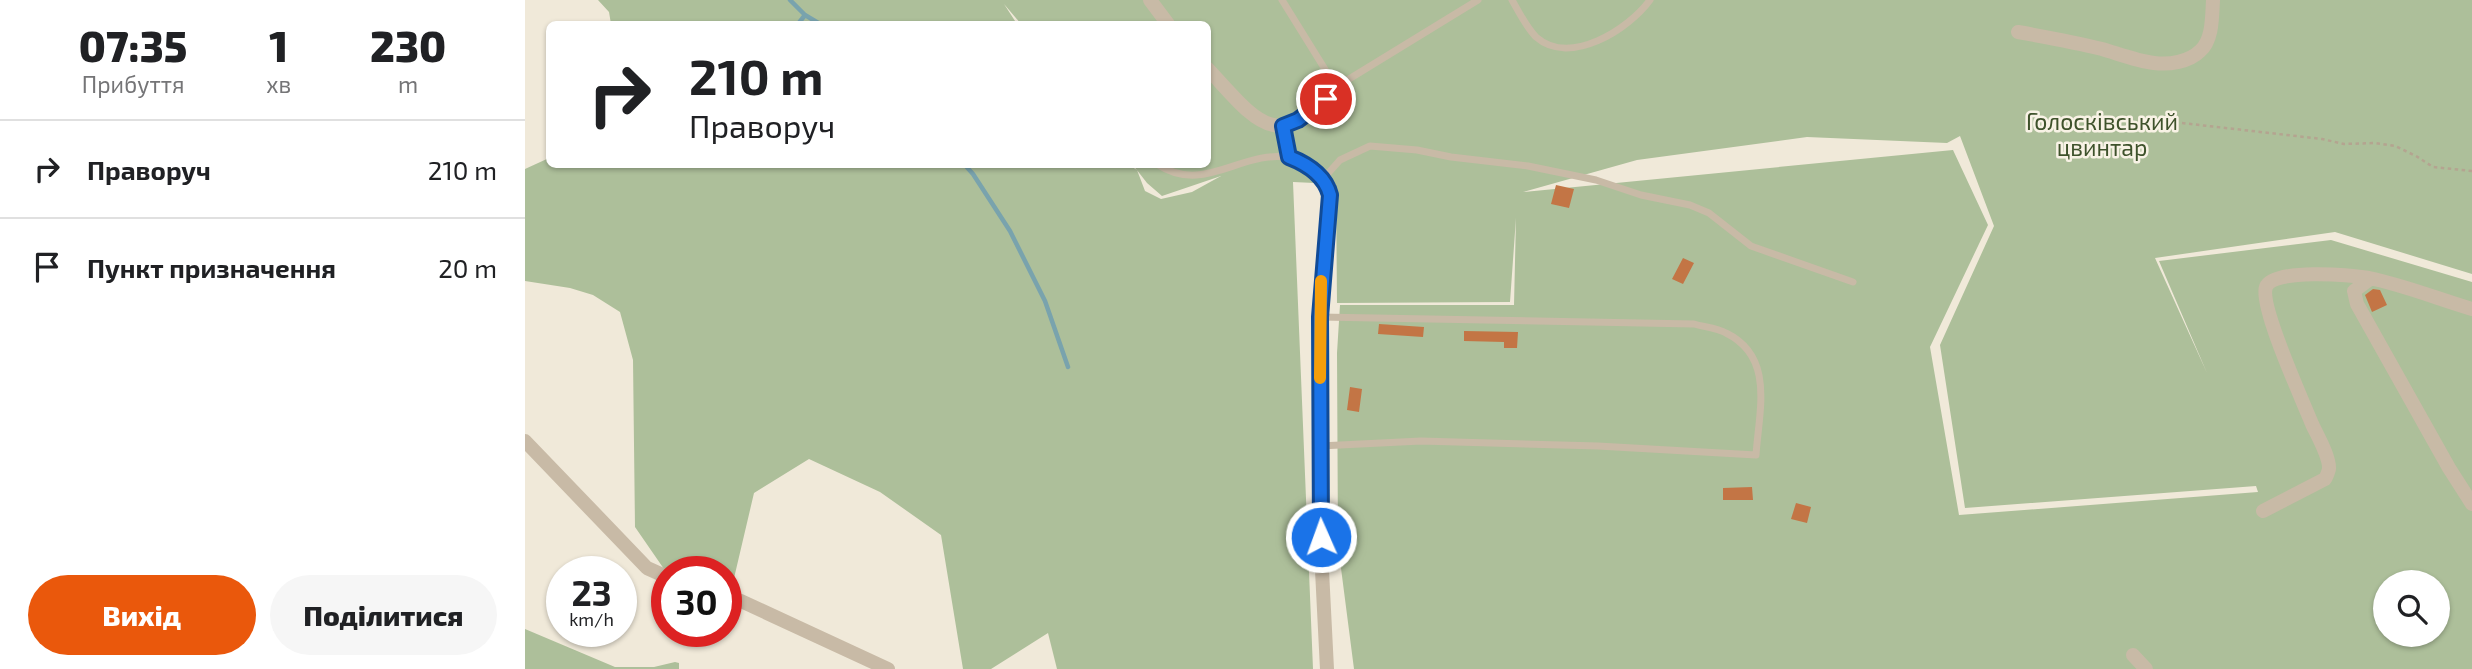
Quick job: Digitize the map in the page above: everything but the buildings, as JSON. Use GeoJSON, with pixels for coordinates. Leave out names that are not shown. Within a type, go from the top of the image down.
{"type":"FeatureCollection","features":[{"type":"Feature","properties":{"kind":"street"},"geometry":{"type":"LineString","coordinates":[[2018,32],[2089,46],[2154,63],[2171,63],[2190,58],[2201,51],[2207,40],[2213,0]]}},
{"type":"Feature","properties":{"kind":"street"},"geometry":{"type":"LineString","coordinates":[[1211,72],[1247,111],[1268,125],[1283,126],[1298,120],[1336,87]]}},
{"type":"Feature","properties":{"kind":"street"},"geometry":{"type":"LineString","coordinates":[[1283,126],[1289,157]]}},
{"type":"Feature","properties":{"kind":"street"},"geometry":{"type":"LineString","coordinates":[[1323,179],[1330,201],[1320,317],[1319,511],[1327,669]]}},
{"type":"Feature","properties":{"kind":"street"},"geometry":{"type":"LineString","coordinates":[[2263,511],[2325,479],[2329,469],[2324,451],[2287,365],[2265,301],[2266,287],[2272,280],[2284,276],[2347,276],[2370,279],[2472,309]]}},
{"type":"Feature","properties":{"kind":"street"},"geometry":{"type":"LineString","coordinates":[[2370,279],[2354,291],[2357,304],[2472,504]]}},
{"type":"Feature","properties":{"kind":"street"},"geometry":{"type":"LineString","coordinates":[[525,441],[651,570]]}},
{"type":"Feature","properties":{"kind":"street"},"geometry":{"type":"LineString","coordinates":[[742,601],[888,669]]}},
{"type":"Feature","properties":{"kind":"street"},"geometry":{"type":"LineString","coordinates":[[2133,655],[2146,669]]}},
{"type":"Feature","properties":{"kind":"lane"},"geometry":{"type":"LineString","coordinates":[[1282,0],[1336,87],[1478,0]]}},
{"type":"Feature","properties":{"kind":"lane"},"geometry":{"type":"LineString","coordinates":[[1513,0],[1529,29],[1538,38],[1549,44],[1562,46],[1590,43],[1616,33],[1634,19],[1650,0]]}},
{"type":"Feature","properties":{"kind":"lane"},"geometry":{"type":"LineString","coordinates":[[1164,168],[1179,176],[1193,177],[1265,158],[1289,157],[1300,161],[1323,179],[1340,160],[1370,146],[1417,150],[1582,177],[1641,195],[1690,205],[1709,213],[1751,246],[1853,282]]}},
{"type":"Feature","properties":{"kind":"lane"},"geometry":{"type":"LineString","coordinates":[[1320,317],[1694,324],[1724,331],[1744,343],[1761,374],[1756,455],[1598,446],[1421,441],[1320,446]]}},
{"type":"Feature","properties":{"kind":"path"},"geometry":{"type":"LineString","coordinates":[[2182,122],[2322,138],[2344,144],[2375,143],[2395,146],[2433,167],[2472,171]]}},
{"type":"Feature","properties":{"kind":"green space","name":"Голосківський цвинтар"},"geometry":{"type":"Polygon","coordinates":[[[598,0],[2472,0],[2472,274],[2335,232],[2155,258],[2207,373],[2159,261],[2331,240],[2472,282],[2472,669],[1354,669],[1338,545],[1337,353],[1340,305],[1514,305],[1516,218],[1510,302],[1337,303],[1336,184],[1293,182],[1313,669],[1057,669],[1048,633],[991,669],[963,669],[941,535],[880,492],[809,459],[754,493],[739,556],[655,556],[635,527],[633,360],[620,312],[593,295],[570,288],[525,281],[525,169],[546,159],[546,168],[1211,168],[1211,21],[1018,21],[1004,4],[1015,21],[610,21],[609,12],[598,0]],[[1960,136],[1947,143],[1807,137],[1637,160],[1523,192],[1953,150],[1988,225],[1930,347],[1959,515],[2258,492],[2256,486],[1965,508],[1940,345],[1994,226],[1960,136]],[[1137,170],[1145,191],[1161,199],[1192,192],[1221,176],[1162,196],[1137,170]]]}},
{"type":"Feature","properties":{"kind":"green space"},"geometry":{"type":"Polygon","coordinates":[[[525,629],[546,638],[546,647],[568,647],[615,667],[654,667],[679,663],[679,669],[525,669],[525,629]]]}},
{"type":"Feature","properties":{"kind":"waterway"},"geometry":{"type":"LineString","coordinates":[[790,0],[815,21]]}},
{"type":"Feature","properties":{"kind":"waterway"},"geometry":{"type":"LineString","coordinates":[[800,21],[805,15]]}},
{"type":"Feature","properties":{"kind":"waterway"},"geometry":{"type":"LineString","coordinates":[[968,168],[1010,231],[1045,301],[1068,367]]}},
{"type":"Feature","properties":{"kind":"slow traffic"},"geometry":{"type":"LineString","coordinates":[[1320,378],[1321,281]]}},
{"type":"Feature","properties":{"kind":"route"},"geometry":{"type":"LineString","coordinates":[[1321,537],[1320,317],[1330,195],[1323,179],[1300,161],[1289,157],[1283,126],[1298,120],[1326,99]]}}]}
